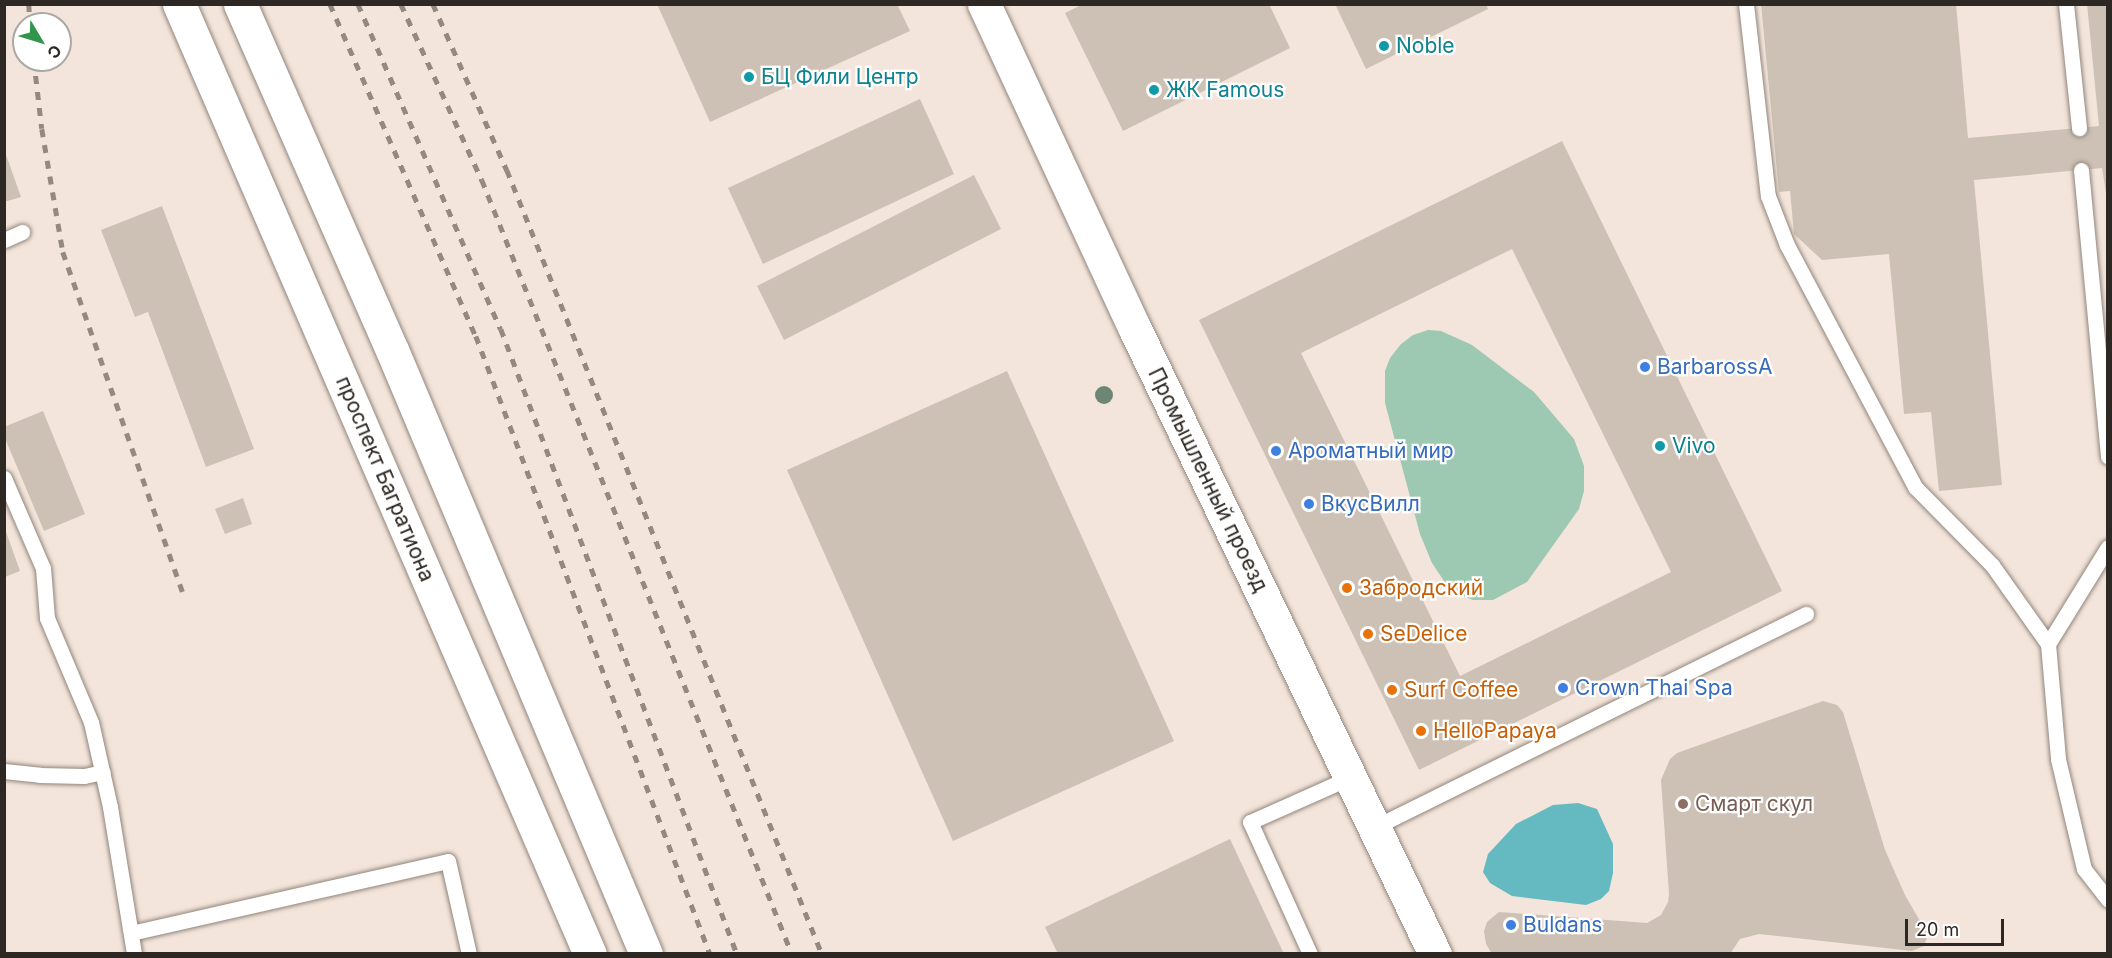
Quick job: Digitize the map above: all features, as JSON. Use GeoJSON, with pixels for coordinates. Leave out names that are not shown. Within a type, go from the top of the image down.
{"type":"FeatureCollection","features":[{"type":"Feature","properties":{"kind":"main road","name":"проспект Багратиона"},"geometry":{"type":"LineString","coordinates":[[179,4],[590,954]]}},
{"type":"Feature","properties":{"kind":"main road"},"geometry":{"type":"LineString","coordinates":[[240,4],[392,350],[646,954]]}},
{"type":"Feature","properties":{"kind":"main road","name":"Промышленный проезд"},"geometry":{"type":"LineString","coordinates":[[984,4],[1140,338],[1435,954]]}},
{"type":"Feature","properties":{"kind":"lane"},"geometry":{"type":"LineString","coordinates":[[1746,4],[1768,196],[1787,245],[1915,487],[1992,565],[2048,644],[2058,759],[2084,869],[2108,900]]}},
{"type":"Feature","properties":{"kind":"lane"},"geometry":{"type":"LineString","coordinates":[[2066,4],[2079,128]]}},
{"type":"Feature","properties":{"kind":"lane"},"geometry":{"type":"LineString","coordinates":[[2081,170],[2108,457]]}},
{"type":"Feature","properties":{"kind":"lane"},"geometry":{"type":"LineString","coordinates":[[4,240],[22,232]]}},
{"type":"Feature","properties":{"kind":"lane"},"geometry":{"type":"LineString","coordinates":[[4,478],[43,568],[47,618],[91,722],[103,772],[134,954]]}},
{"type":"Feature","properties":{"kind":"lane"},"geometry":{"type":"LineString","coordinates":[[2048,644],[2108,547]]}},
{"type":"Feature","properties":{"kind":"lane"},"geometry":{"type":"LineString","coordinates":[[1375,827],[1806,614]]}},
{"type":"Feature","properties":{"kind":"lane"},"geometry":{"type":"LineString","coordinates":[[4,771],[84,776],[103,772]]}},
{"type":"Feature","properties":{"kind":"lane"},"geometry":{"type":"LineString","coordinates":[[1310,954],[1250,822],[1351,777]]}},
{"type":"Feature","properties":{"kind":"lane"},"geometry":{"type":"LineString","coordinates":[[130,933],[448,861],[469,954]]}},
{"type":"Feature","properties":{"kind":"green space"},"geometry":{"type":"Polygon","coordinates":[[[1428,330],[1441,331],[1472,345],[1534,392],[1574,439],[1584,466],[1584,491],[1579,509],[1527,582],[1493,600],[1473,600],[1454,592],[1432,563],[1420,534],[1385,403],[1385,371],[1390,358],[1401,344],[1413,335],[1428,330]]]}},
{"type":"Feature","properties":{"kind":"water"},"geometry":{"type":"Polygon","coordinates":[[[1578,803],[1597,809],[1613,844],[1613,873],[1609,891],[1601,899],[1586,905],[1512,896],[1490,883],[1483,872],[1488,854],[1516,824],[1553,805],[1578,803]]]}},
{"type":"Feature","properties":{"kind":"building","name":"БЦ Фили Центр"},"geometry":{"type":"Polygon","coordinates":[[[657,4],[897,4],[910,31],[710,122],[657,4]]]}},
{"type":"Feature","properties":{"kind":"building","name":"ЖК Famous"},"geometry":{"type":"Polygon","coordinates":[[[1083,4],[1269,4],[1290,48],[1123,131],[1065,13],[1083,4]]]}},
{"type":"Feature","properties":{"kind":"building","name":"Noble"},"geometry":{"type":"Polygon","coordinates":[[[1335,4],[1486,4],[1488,9],[1366,69],[1335,4]]]}},
{"type":"Feature","properties":{"kind":"building"},"geometry":{"type":"Polygon","coordinates":[[[1761,4],[1956,4],[1968,138],[2099,126],[2087,4],[2108,4],[2108,206],[2102,168],[1974,180],[2002,485],[1939,491],[1931,412],[1904,414],[1889,254],[1822,260],[1794,234],[1790,191],[1779,192],[1761,4]]]}},
{"type":"Feature","properties":{"kind":"building"},"geometry":{"type":"Polygon","coordinates":[[[920,99],[954,174],[763,264],[728,188],[920,99]]]}},
{"type":"Feature","properties":{"kind":"building","name":"Vivo"},"geometry":{"type":"Polygon","coordinates":[[[1562,141],[1782,591],[1419,770],[1199,320],[1562,141]],[[1512,249],[1301,353],[1460,676],[1671,572],[1512,249]]]}},
{"type":"Feature","properties":{"kind":"building"},"geometry":{"type":"Polygon","coordinates":[[[4,149],[21,197],[4,202],[4,149]]]}},
{"type":"Feature","properties":{"kind":"building"},"geometry":{"type":"Polygon","coordinates":[[[974,175],[1001,229],[784,340],[757,286],[974,175]]]}},
{"type":"Feature","properties":{"kind":"building"},"geometry":{"type":"Polygon","coordinates":[[[162,206],[254,449],[206,467],[148,312],[135,317],[101,230],[162,206]]]}},
{"type":"Feature","properties":{"kind":"building"},"geometry":{"type":"Polygon","coordinates":[[[1007,371],[1174,741],[953,841],[787,470],[1007,371]]]}},
{"type":"Feature","properties":{"kind":"building"},"geometry":{"type":"Polygon","coordinates":[[[43,411],[85,514],[44,531],[4,436],[4,427],[43,411]]]}},
{"type":"Feature","properties":{"kind":"building"},"geometry":{"type":"Polygon","coordinates":[[[243,498],[252,524],[225,534],[215,509],[243,498]]]}},
{"type":"Feature","properties":{"kind":"building"},"geometry":{"type":"Polygon","coordinates":[[[5,529],[20,571],[5,577],[5,529]]]}},
{"type":"Feature","properties":{"kind":"building"},"geometry":{"type":"Polygon","coordinates":[[[1823,701],[1837,705],[1843,712],[1885,850],[1905,895],[1928,935],[1924,946],[1912,951],[1759,934],[1740,939],[1730,954],[1492,954],[1486,944],[1484,931],[1487,922],[1499,912],[1647,923],[1661,915],[1668,902],[1669,894],[1661,780],[1670,759],[1677,753],[1823,701]]]}},
{"type":"Feature","properties":{"kind":"building"},"geometry":{"type":"Polygon","coordinates":[[[1230,839],[1284,954],[1058,954],[1045,927],[1230,839]]]}},
{"type":"Feature","properties":{"kind":"railway"},"geometry":{"type":"LineString","coordinates":[[29,4],[29,12]]}},
{"type":"Feature","properties":{"kind":"railway"},"geometry":{"type":"LineString","coordinates":[[330,4],[476,336],[710,954]]}},
{"type":"Feature","properties":{"kind":"railway"},"geometry":{"type":"LineString","coordinates":[[358,4],[501,329],[737,954]]}},
{"type":"Feature","properties":{"kind":"railway"},"geometry":{"type":"LineString","coordinates":[[401,4],[482,180],[792,954]]}},
{"type":"Feature","properties":{"kind":"railway"},"geometry":{"type":"LineString","coordinates":[[433,4],[507,170],[822,954]]}},
{"type":"Feature","properties":{"kind":"railway"},"geometry":{"type":"LineString","coordinates":[[35,72],[42,129],[63,252],[183,593]]}},
{"type":"Feature","properties":{"kind":"place","name":"Noble"},"geometry":{"type":"Point","coordinates":[1384,46]}},
{"type":"Feature","properties":{"kind":"place","name":"БЦ Фили Центр"},"geometry":{"type":"Point","coordinates":[749,77]}},
{"type":"Feature","properties":{"kind":"place","name":"ЖК Famous"},"geometry":{"type":"Point","coordinates":[1154,90]}},
{"type":"Feature","properties":{"kind":"place","name":"BarbarossA"},"geometry":{"type":"Point","coordinates":[1645,367]}},
{"type":"Feature","properties":{"kind":"place","name":"Vivo"},"geometry":{"type":"Point","coordinates":[1660,446]}},
{"type":"Feature","properties":{"kind":"place","name":"Ароматный мир"},"geometry":{"type":"Point","coordinates":[1276,451]}},
{"type":"Feature","properties":{"kind":"place","name":"ВкусВилл"},"geometry":{"type":"Point","coordinates":[1309,504]}},
{"type":"Feature","properties":{"kind":"place","name":"Забродский"},"geometry":{"type":"Point","coordinates":[1347,588]}},
{"type":"Feature","properties":{"kind":"place","name":"SeDelice"},"geometry":{"type":"Point","coordinates":[1368,634]}},
{"type":"Feature","properties":{"kind":"place","name":"Crown Thai Spa"},"geometry":{"type":"Point","coordinates":[1563,688]}},
{"type":"Feature","properties":{"kind":"place","name":"Surf Coffee"},"geometry":{"type":"Point","coordinates":[1392,690]}},
{"type":"Feature","properties":{"kind":"place","name":"HelloPapaya"},"geometry":{"type":"Point","coordinates":[1421,731]}},
{"type":"Feature","properties":{"kind":"place","name":"Смарт скул"},"geometry":{"type":"Point","coordinates":[1683,804]}},
{"type":"Feature","properties":{"kind":"place","name":"Buldans"},"geometry":{"type":"Point","coordinates":[1511,925]}}]}
